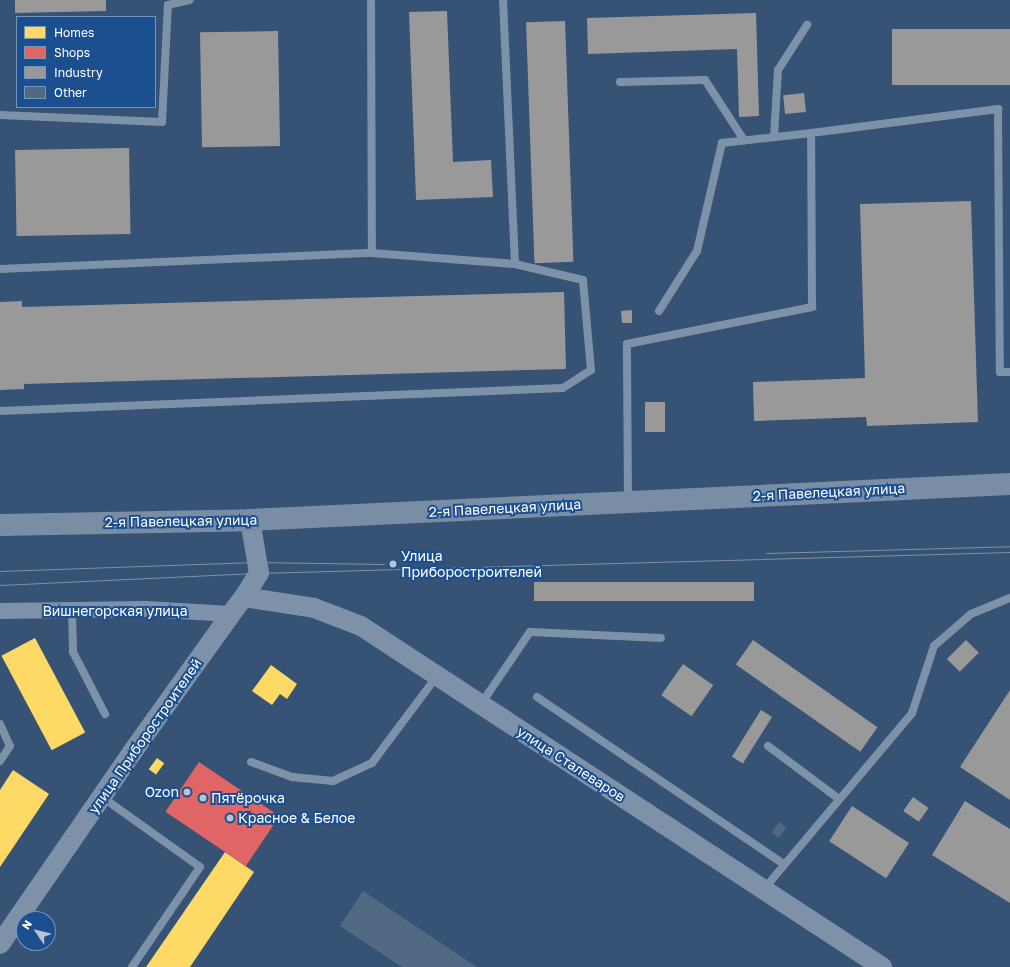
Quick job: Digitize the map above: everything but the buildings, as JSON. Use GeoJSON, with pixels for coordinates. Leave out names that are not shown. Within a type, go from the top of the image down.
{"type":"FeatureCollection","features":[{"type":"Feature","properties":{"kind":"main road","name":"2-я Павелецкая улица"},"geometry":{"type":"LineString","coordinates":[[0,525],[250,520],[1010,484]]}},
{"type":"Feature","properties":{"kind":"street","name":"улица Приборостроителей"},"geometry":{"type":"LineString","coordinates":[[0,944],[244,597],[259,573],[250,520]]}},
{"type":"Feature","properties":{"kind":"street","name":"улица Сталеваров"},"geometry":{"type":"LineString","coordinates":[[244,597],[314,608],[361,626],[882,967]]}},
{"type":"Feature","properties":{"kind":"street","name":"Вишнегорская улица"},"geometry":{"type":"LineString","coordinates":[[0,611],[146,609],[231,614]]}},
{"type":"Feature","properties":{"kind":"lane"},"geometry":{"type":"LineString","coordinates":[[0,115],[162,122],[168,5],[189,0]]}},
{"type":"Feature","properties":{"kind":"lane"},"geometry":{"type":"LineString","coordinates":[[371,0],[372,253]]}},
{"type":"Feature","properties":{"kind":"lane"},"geometry":{"type":"LineString","coordinates":[[503,0],[515,264]]}},
{"type":"Feature","properties":{"kind":"lane"},"geometry":{"type":"LineString","coordinates":[[774,137],[778,70],[808,24]]}},
{"type":"Feature","properties":{"kind":"lane"},"geometry":{"type":"LineString","coordinates":[[620,82],[705,80],[744,140]]}},
{"type":"Feature","properties":{"kind":"lane"},"geometry":{"type":"LineString","coordinates":[[659,311],[697,251],[722,143],[998,109],[1000,372],[1010,372]]}},
{"type":"Feature","properties":{"kind":"lane"},"geometry":{"type":"LineString","coordinates":[[628,502],[627,344],[812,307],[811,133]]}},
{"type":"Feature","properties":{"kind":"lane"},"geometry":{"type":"LineString","coordinates":[[0,269],[372,253],[515,264],[583,280],[591,370],[563,388],[0,411]]}},
{"type":"Feature","properties":{"kind":"lane"},"geometry":{"type":"LineString","coordinates":[[763,889],[912,713],[934,646],[971,614],[1010,598]]}},
{"type":"Feature","properties":{"kind":"lane"},"geometry":{"type":"LineString","coordinates":[[72,610],[73,652],[105,714]]}},
{"type":"Feature","properties":{"kind":"lane"},"geometry":{"type":"LineString","coordinates":[[481,705],[530,632],[661,638]]}},
{"type":"Feature","properties":{"kind":"lane"},"geometry":{"type":"LineString","coordinates":[[251,762],[292,778],[333,781],[372,764],[437,676]]}},
{"type":"Feature","properties":{"kind":"lane"},"geometry":{"type":"LineString","coordinates":[[537,697],[784,864]]}},
{"type":"Feature","properties":{"kind":"lane"},"geometry":{"type":"LineString","coordinates":[[0,724],[10,746],[0,761]]}},
{"type":"Feature","properties":{"kind":"lane"},"geometry":{"type":"LineString","coordinates":[[768,746],[839,799]]}},
{"type":"Feature","properties":{"kind":"lane"},"geometry":{"type":"LineString","coordinates":[[102,797],[200,867],[132,967]]}},
{"type":"Feature","properties":{"kind":"tram line"},"geometry":{"type":"LineString","coordinates":[[766,553],[1010,546]]}},
{"type":"Feature","properties":{"kind":"tram line"},"geometry":{"type":"LineString","coordinates":[[0,585],[259,573],[1010,552]]}},
{"type":"Feature","properties":{"kind":"tram line"},"geometry":{"type":"LineString","coordinates":[[0,571],[257,562],[384,564]]}},
{"type":"Feature","properties":{"kind":"place","name":"Улица Приборостроителей"},"geometry":{"type":"Point","coordinates":[393,564]}},
{"type":"Feature","properties":{"kind":"place","name":"Ozon"},"geometry":{"type":"Point","coordinates":[187,792]}},
{"type":"Feature","properties":{"kind":"place","name":"Пятёрочка"},"geometry":{"type":"Point","coordinates":[203,798]}},
{"type":"Feature","properties":{"kind":"place","name":"Красное & Белое"},"geometry":{"type":"Point","coordinates":[230,818]}}]}
